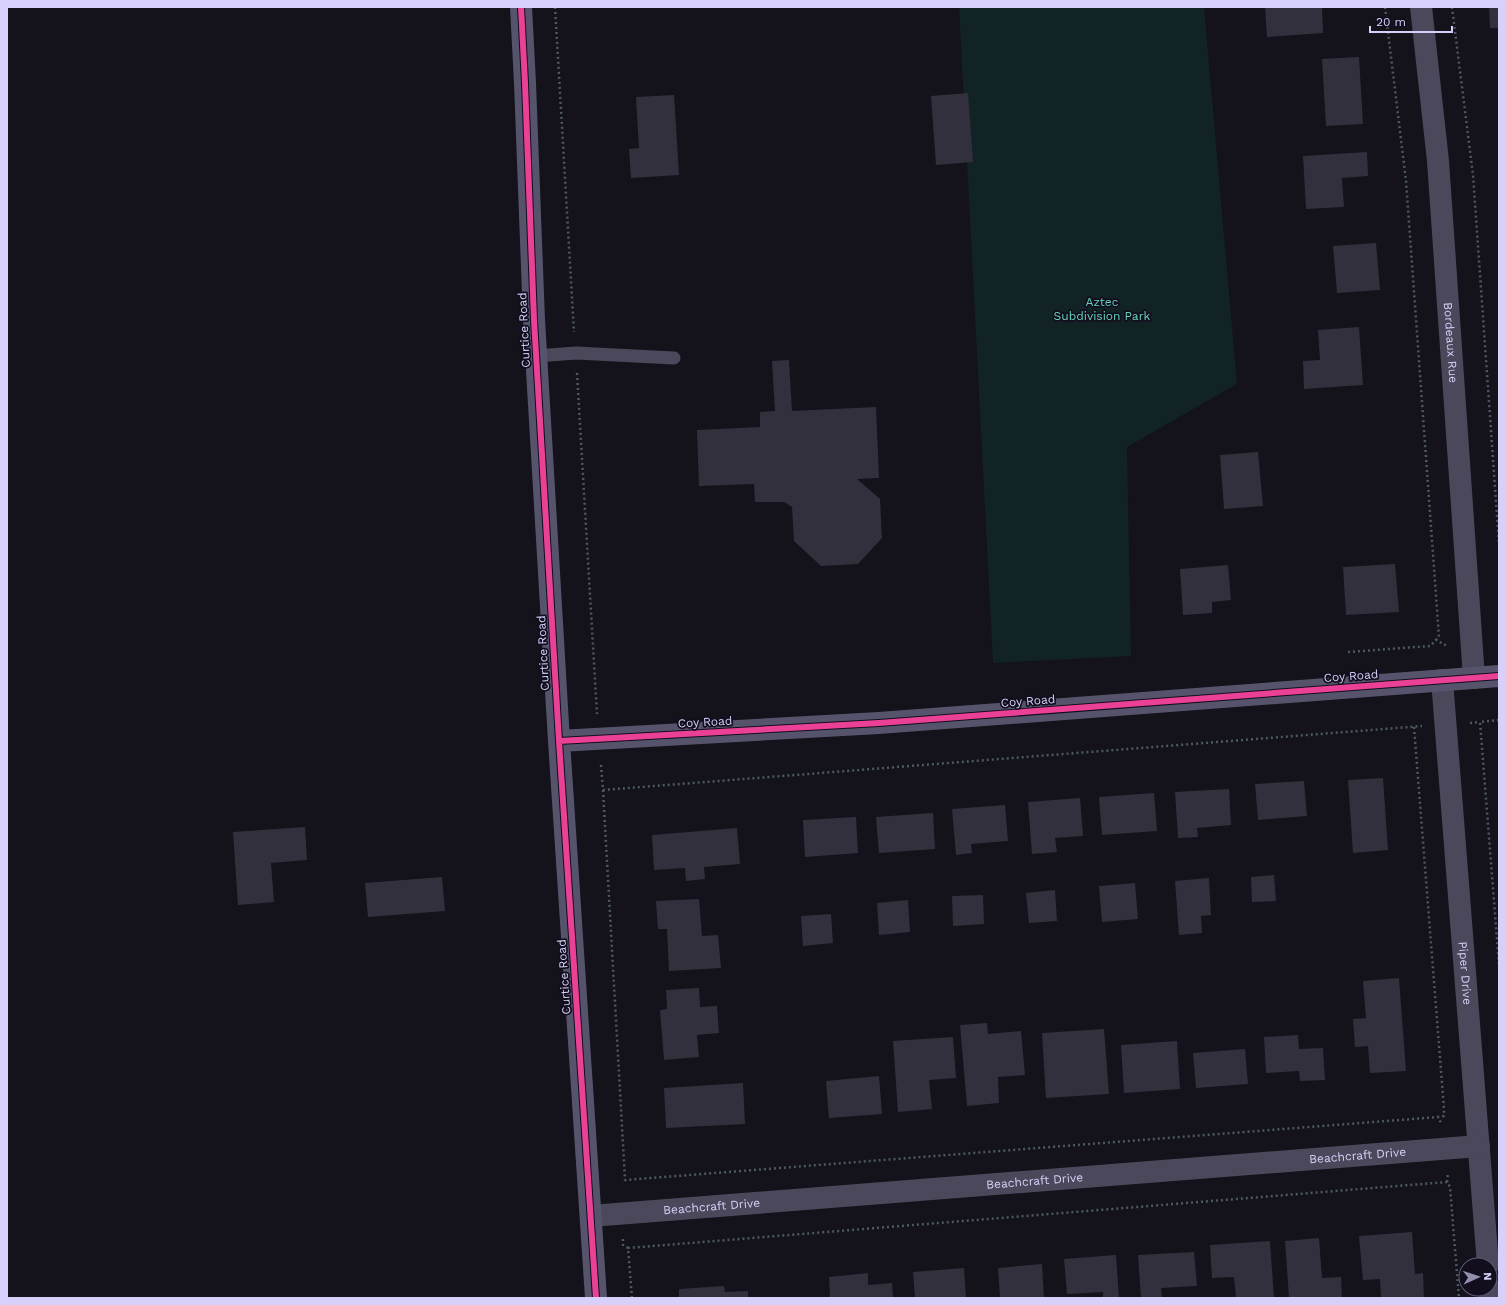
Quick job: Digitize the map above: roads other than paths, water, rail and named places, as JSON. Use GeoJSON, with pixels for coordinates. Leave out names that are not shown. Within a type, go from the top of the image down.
{"type":"FeatureCollection","features":[{"type":"Feature","properties":{"kind":"street","name":"Curtice Road"},"geometry":{"type":"LineString","coordinates":[[521,7],[536,356],[559,741],[596,1298]]}},
{"type":"Feature","properties":{"kind":"street","name":"Bordeaux Rue"},"geometry":{"type":"LineString","coordinates":[[1421,7],[1438,161],[1474,678]]}},
{"type":"Feature","properties":{"kind":"street","name":"Coy Road"},"geometry":{"type":"LineString","coordinates":[[559,741],[879,723],[1499,676]]}},
{"type":"Feature","properties":{"kind":"street","name":"Piper Drive"},"geometry":{"type":"LineString","coordinates":[[1442,680],[1487,1257]]}},
{"type":"Feature","properties":{"kind":"street","name":"Beachcraft Drive"},"geometry":{"type":"LineString","coordinates":[[591,1216],[1479,1146]]}},
{"type":"Feature","properties":{"kind":"lane"},"geometry":{"type":"LineString","coordinates":[[536,356],[576,353],[674,358]]}},
{"type":"Feature","properties":{"kind":"park label","name":"Aztec Subdivision Park"},"geometry":{"type":"Point","coordinates":[1102,309]}}]}
